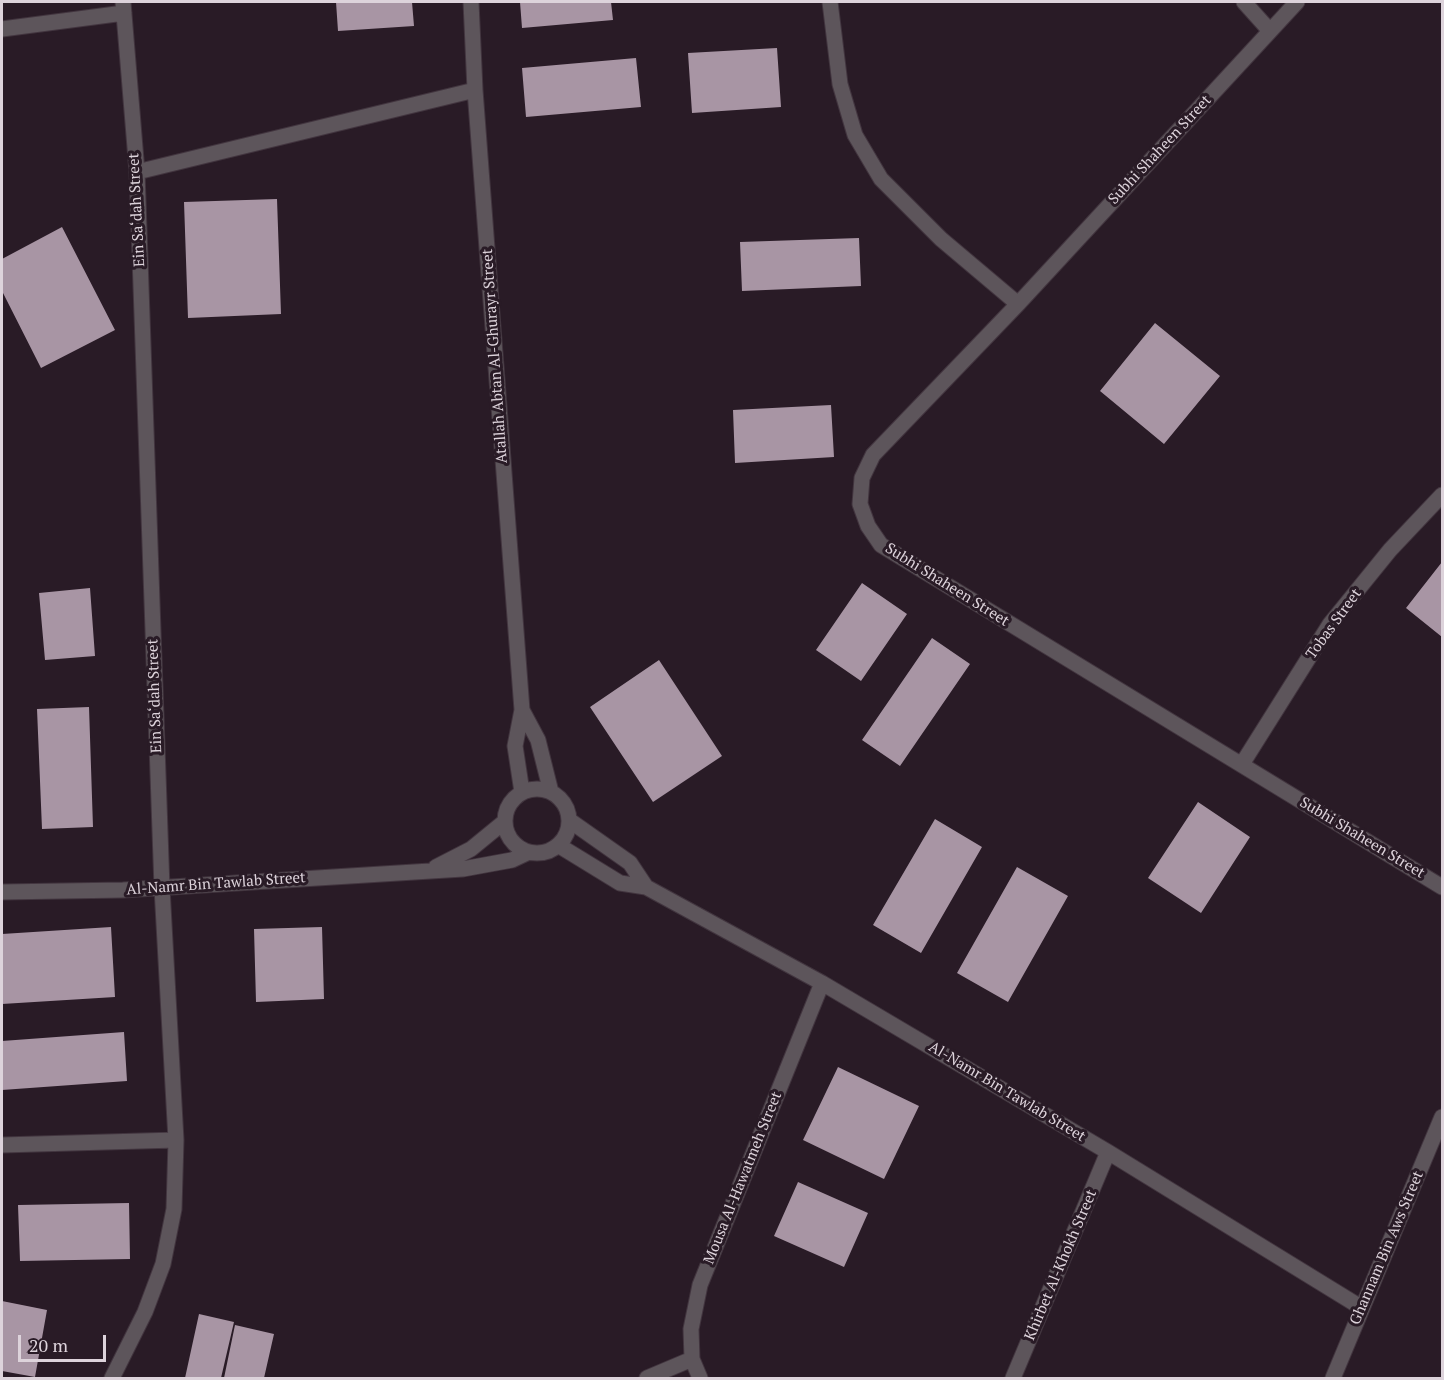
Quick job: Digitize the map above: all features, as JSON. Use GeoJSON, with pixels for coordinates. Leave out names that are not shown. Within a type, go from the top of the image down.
{"type":"FeatureCollection","features":[{"type":"Feature","properties":{"kind":"street","name":"Atallah Abtan Al-Ghurayr Street"},"geometry":{"type":"LineString","coordinates":[[471,2],[475,90],[522,710],[515,746],[522,792]]}},
{"type":"Feature","properties":{"kind":"street"},"geometry":{"type":"LineString","coordinates":[[830,2],[840,84],[855,135],[882,179],[941,239],[1018,304]]}},
{"type":"Feature","properties":{"kind":"street"},"geometry":{"type":"LineString","coordinates":[[1244,2],[1270,31]]}},
{"type":"Feature","properties":{"kind":"street","name":"Subhi Shaheen Street"},"geometry":{"type":"LineString","coordinates":[[1297,2],[1018,304],[873,455],[862,477],[860,504],[868,526],[881,545],[1443,887]]}},
{"type":"Feature","properties":{"kind":"street"},"geometry":{"type":"LineString","coordinates":[[2,29],[123,7]]}},
{"type":"Feature","properties":{"kind":"street","name":"Ein Sa‘dah Street"},"geometry":{"type":"LineString","coordinates":[[111,1378],[145,1312],[163,1264],[174,1209],[176,1140],[162,888],[137,172],[123,7]]}},
{"type":"Feature","properties":{"kind":"street"},"geometry":{"type":"LineString","coordinates":[[137,172],[475,90]]}},
{"type":"Feature","properties":{"kind":"street","name":"Tobas Street"},"geometry":{"type":"LineString","coordinates":[[1242,764],[1330,624],[1390,550],[1443,495]]}},
{"type":"Feature","properties":{"kind":"street","name":"Atallah Abtan Al-Ghurayr Street"},"geometry":{"type":"LineString","coordinates":[[522,710],[538,740],[551,792]]}},
{"type":"Feature","properties":{"kind":"street"},"geometry":{"type":"LineString","coordinates":[[536,789],[551,792],[564,803],[569,820],[566,834],[558,845],[544,852],[529,852],[512,841],[504,822],[509,805],[522,792],[536,789]]}},
{"type":"Feature","properties":{"kind":"street","name":"Al-Namr Bin Tawlab Street"},"geometry":{"type":"LineString","coordinates":[[569,820],[630,863],[646,887]]}},
{"type":"Feature","properties":{"kind":"street","name":"Al-Namr Bin Tawlab Street"},"geometry":{"type":"LineString","coordinates":[[430,870],[471,849],[504,822]]}},
{"type":"Feature","properties":{"kind":"street","name":"Al-Namr Bin Tawlab Street"},"geometry":{"type":"LineString","coordinates":[[558,845],[620,883],[646,887],[822,983],[1108,1152],[1362,1308]]}},
{"type":"Feature","properties":{"kind":"street","name":"Al-Namr Bin Tawlab Street"},"geometry":{"type":"LineString","coordinates":[[2,892],[162,888],[489,866],[512,860],[529,852]]}},
{"type":"Feature","properties":{"kind":"street","name":"Mousa Al-Hawatmeh Street"},"geometry":{"type":"LineString","coordinates":[[699,1378],[692,1359],[691,1329],[700,1285],[822,983]]}},
{"type":"Feature","properties":{"kind":"street","name":"Ghannam Bin Aws Street"},"geometry":{"type":"LineString","coordinates":[[1333,1378],[1443,1117]]}},
{"type":"Feature","properties":{"kind":"street"},"geometry":{"type":"LineString","coordinates":[[2,1145],[176,1140]]}},
{"type":"Feature","properties":{"kind":"street","name":"Khirbet Al-Khokh Street"},"geometry":{"type":"LineString","coordinates":[[1013,1378],[1108,1152]]}},
{"type":"Feature","properties":{"kind":"street"},"geometry":{"type":"LineString","coordinates":[[647,1378],[692,1359]]}},
{"type":"Feature","properties":{"kind":"building"},"geometry":{"type":"Polygon","coordinates":[[[336,2],[412,2],[414,26],[338,31],[336,2]]]}},
{"type":"Feature","properties":{"kind":"building"},"geometry":{"type":"Polygon","coordinates":[[[520,2],[611,2],[613,20],[522,28],[520,2]]]}},
{"type":"Feature","properties":{"kind":"building"},"geometry":{"type":"Polygon","coordinates":[[[777,48],[781,107],[692,113],[688,53],[777,48]]]}},
{"type":"Feature","properties":{"kind":"building"},"geometry":{"type":"Polygon","coordinates":[[[636,58],[641,107],[526,117],[522,68],[636,58]]]}},
{"type":"Feature","properties":{"kind":"building"},"geometry":{"type":"Polygon","coordinates":[[[277,199],[281,314],[188,318],[184,202],[277,199]]]}},
{"type":"Feature","properties":{"kind":"building"},"geometry":{"type":"Polygon","coordinates":[[[62,227],[115,330],[41,368],[2,291],[2,259],[62,227]]]}},
{"type":"Feature","properties":{"kind":"building"},"geometry":{"type":"Polygon","coordinates":[[[859,238],[861,286],[742,291],[740,242],[859,238]]]}},
{"type":"Feature","properties":{"kind":"building"},"geometry":{"type":"Polygon","coordinates":[[[1155,323],[1220,376],[1164,444],[1100,391],[1155,323]]]}},
{"type":"Feature","properties":{"kind":"building"},"geometry":{"type":"Polygon","coordinates":[[[831,405],[834,457],[735,463],[733,410],[831,405]]]}},
{"type":"Feature","properties":{"kind":"building"},"geometry":{"type":"Polygon","coordinates":[[[1442,562],[1442,637],[1406,608],[1442,562]]]}},
{"type":"Feature","properties":{"kind":"building"},"geometry":{"type":"Polygon","coordinates":[[[862,583],[907,614],[861,681],[816,650],[862,583]]]}},
{"type":"Feature","properties":{"kind":"building"},"geometry":{"type":"Polygon","coordinates":[[[90,588],[95,656],[45,660],[39,593],[90,588]]]}},
{"type":"Feature","properties":{"kind":"building"},"geometry":{"type":"Polygon","coordinates":[[[932,638],[970,664],[900,766],[862,740],[932,638]]]}},
{"type":"Feature","properties":{"kind":"building"},"geometry":{"type":"Polygon","coordinates":[[[659,660],[722,756],[653,802],[590,707],[659,660]]]}},
{"type":"Feature","properties":{"kind":"building"},"geometry":{"type":"Polygon","coordinates":[[[89,707],[93,827],[42,829],[37,709],[89,707]]]}},
{"type":"Feature","properties":{"kind":"building"},"geometry":{"type":"Polygon","coordinates":[[[1198,802],[1250,837],[1201,913],[1148,878],[1198,802]]]}},
{"type":"Feature","properties":{"kind":"building"},"geometry":{"type":"Polygon","coordinates":[[[935,819],[982,847],[921,953],[873,925],[935,819]]]}},
{"type":"Feature","properties":{"kind":"building"},"geometry":{"type":"Polygon","coordinates":[[[1017,867],[1068,896],[1008,1002],[957,973],[1017,867]]]}},
{"type":"Feature","properties":{"kind":"building"},"geometry":{"type":"Polygon","coordinates":[[[111,927],[115,997],[2,1004],[2,934],[111,927]]]}},
{"type":"Feature","properties":{"kind":"building"},"geometry":{"type":"Polygon","coordinates":[[[322,927],[324,999],[256,1002],[254,929],[322,927]]]}},
{"type":"Feature","properties":{"kind":"building"},"geometry":{"type":"Polygon","coordinates":[[[124,1032],[127,1081],[2,1090],[2,1041],[124,1032]]]}},
{"type":"Feature","properties":{"kind":"building"},"geometry":{"type":"Polygon","coordinates":[[[838,1067],[919,1106],[884,1179],[803,1140],[838,1067]]]}},
{"type":"Feature","properties":{"kind":"building"},"geometry":{"type":"Polygon","coordinates":[[[798,1182],[868,1213],[844,1267],[774,1236],[798,1182]]]}},
{"type":"Feature","properties":{"kind":"building"},"geometry":{"type":"Polygon","coordinates":[[[129,1203],[130,1259],[20,1261],[18,1205],[129,1203]]]}},
{"type":"Feature","properties":{"kind":"building"},"geometry":{"type":"Polygon","coordinates":[[[2,1301],[47,1310],[35,1377],[2,1371],[2,1301]]]}},
{"type":"Feature","properties":{"kind":"building"},"geometry":{"type":"Polygon","coordinates":[[[199,1314],[234,1322],[221,1378],[185,1378],[199,1314]]]}},
{"type":"Feature","properties":{"kind":"building"},"geometry":{"type":"Polygon","coordinates":[[[235,1325],[274,1334],[264,1378],[224,1378],[235,1325]]]}}]}
